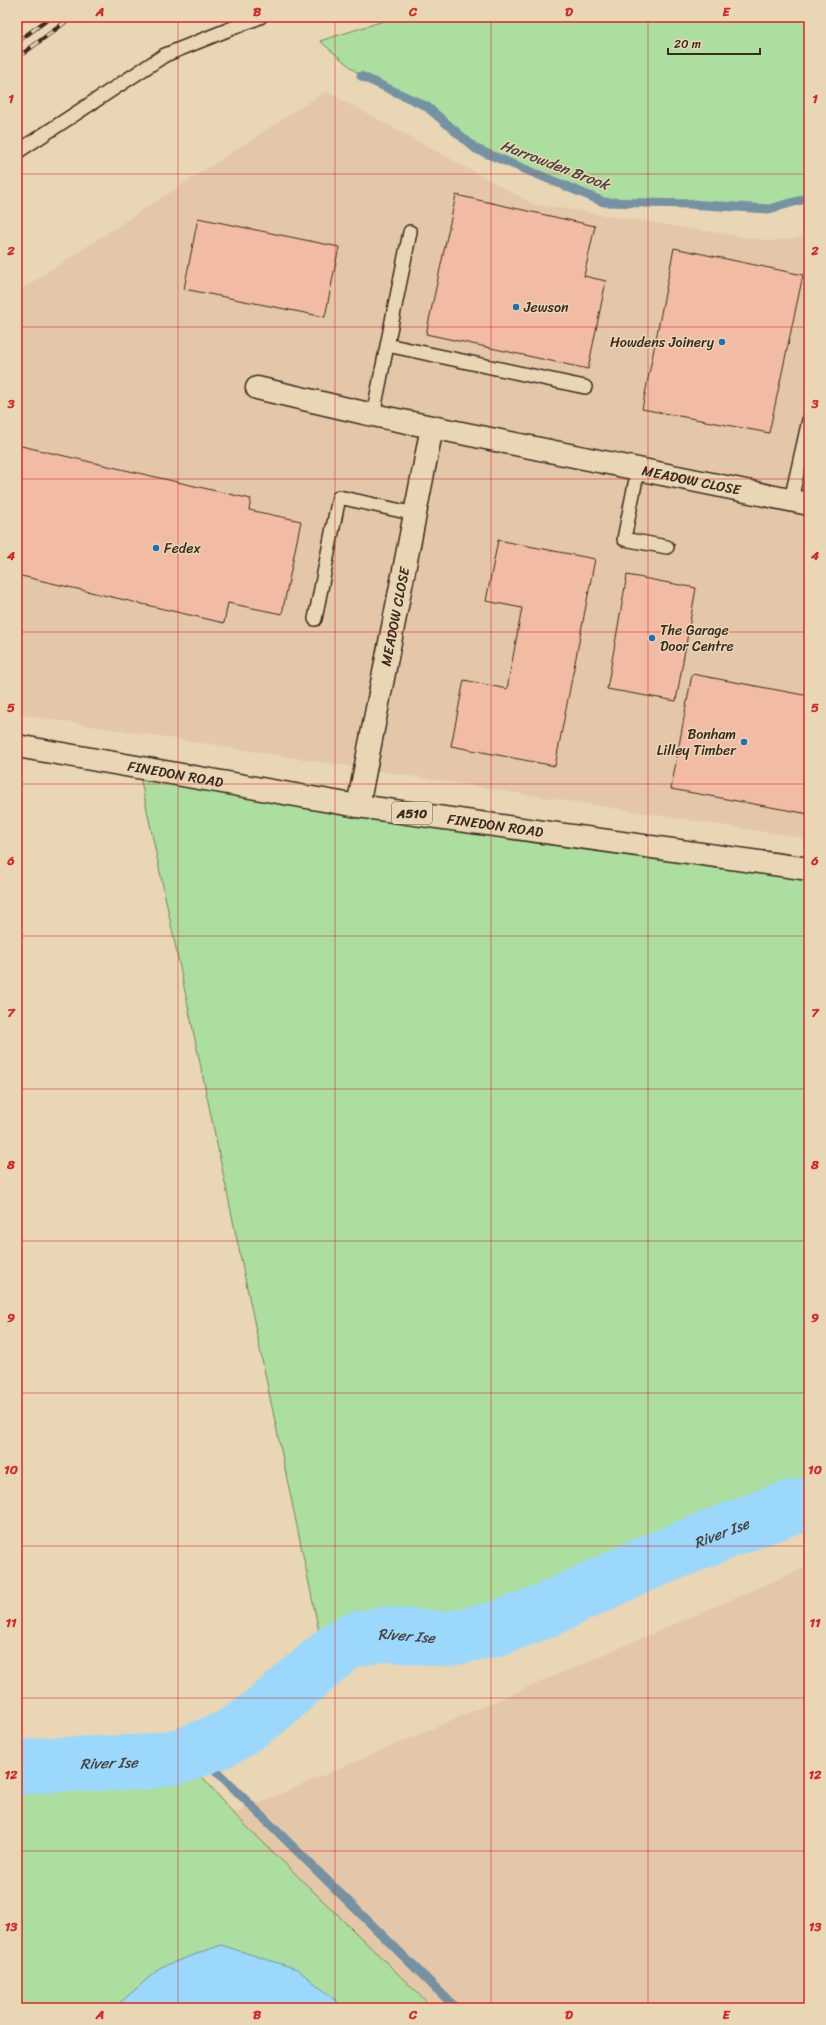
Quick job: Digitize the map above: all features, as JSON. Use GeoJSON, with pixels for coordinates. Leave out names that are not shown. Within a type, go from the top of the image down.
{"type":"FeatureCollection","features":[{"type":"Feature","properties":{"kind":"street","name":"MEADOW CLOSE"},"geometry":{"type":"LineString","coordinates":[[257,388],[373,415],[800,502]]}},
{"type":"Feature","properties":{"kind":"street","name":"MEADOW CLOSE"},"geometry":{"type":"LineString","coordinates":[[358,806],[432,427]]}},
{"type":"Feature","properties":{"kind":"street","name":"FINEDON ROAD"},"geometry":{"type":"LineString","coordinates":[[17,746],[358,806],[809,869]]}},
{"type":"Feature","properties":{"kind":"lane"},"geometry":{"type":"LineString","coordinates":[[17,152],[165,54],[260,17]]}},
{"type":"Feature","properties":{"kind":"lane"},"geometry":{"type":"LineString","coordinates":[[373,415],[410,232]]}},
{"type":"Feature","properties":{"kind":"lane"},"geometry":{"type":"LineString","coordinates":[[387,345],[585,387]]}},
{"type":"Feature","properties":{"kind":"lane"},"geometry":{"type":"LineString","coordinates":[[800,502],[809,420]]}},
{"type":"Feature","properties":{"kind":"lane"},"geometry":{"type":"LineString","coordinates":[[638,469],[624,539],[667,547]]}},
{"type":"Feature","properties":{"kind":"lane"},"geometry":{"type":"LineString","coordinates":[[314,619],[339,497],[415,514]]}},
{"type":"Feature","properties":{"kind":"shaded area"},"geometry":{"type":"Polygon","coordinates":[[[326,91],[533,204],[770,241],[809,236],[809,839],[17,714],[17,292],[326,91]]]}},
{"type":"Feature","properties":{"kind":"shaded area"},"geometry":{"type":"Polygon","coordinates":[[[809,1566],[809,2008],[433,2008],[234,1814],[809,1566]]]}},
{"type":"Feature","properties":{"kind":"green space"},"geometry":{"type":"Polygon","coordinates":[[[396,17],[809,17],[809,198],[769,209],[688,204],[604,202],[476,149],[426,106],[361,76],[320,41],[396,17]]]}},
{"type":"Feature","properties":{"kind":"green space"},"geometry":{"type":"Polygon","coordinates":[[[138,767],[809,869],[809,1504],[782,1510],[704,1540],[638,1567],[545,1611],[496,1629],[447,1639],[385,1634],[352,1640],[340,1647],[325,1660],[138,767]]]}},
{"type":"Feature","properties":{"kind":"green space"},"geometry":{"type":"Polygon","coordinates":[[[184,1755],[234,1814],[433,2008],[17,2008],[17,1768],[45,1765],[146,1762],[184,1755]]]}},
{"type":"Feature","properties":{"kind":"water"},"geometry":{"type":"Polygon","coordinates":[[[221,1945],[297,1969],[345,2008],[114,2008],[161,1967],[221,1945]]]}},
{"type":"Feature","properties":{"kind":"building","name":"Jewson"},"geometry":{"type":"Polygon","coordinates":[[[456,195],[595,226],[584,276],[606,281],[588,369],[426,334],[456,195]]]}},
{"type":"Feature","properties":{"kind":"building"},"geometry":{"type":"Polygon","coordinates":[[[198,218],[339,247],[325,317],[184,289],[198,218]]]}},
{"type":"Feature","properties":{"kind":"building","name":"Howdens Joinery"},"geometry":{"type":"Polygon","coordinates":[[[674,248],[803,275],[769,433],[642,409],[674,248]]]}},
{"type":"Feature","properties":{"kind":"building","name":"Fedex"},"geometry":{"type":"Polygon","coordinates":[[[17,445],[251,499],[249,510],[301,521],[282,614],[228,603],[224,623],[17,575],[17,445]]]}},
{"type":"Feature","properties":{"kind":"building"},"geometry":{"type":"Polygon","coordinates":[[[498,540],[595,559],[555,766],[451,746],[464,680],[507,689],[522,608],[486,601],[498,540]]]}},
{"type":"Feature","properties":{"kind":"building","name":"The Garage Door Centre"},"geometry":{"type":"Polygon","coordinates":[[[627,575],[696,588],[676,701],[607,689],[627,575]]]}},
{"type":"Feature","properties":{"kind":"building","name":"Bonham Lilley Timber"},"geometry":{"type":"Polygon","coordinates":[[[692,674],[809,696],[809,814],[671,789],[692,674]]]}},
{"type":"Feature","properties":{"kind":"waterway","name":"Harrowden Brook"},"geometry":{"type":"LineString","coordinates":[[361,76],[426,106],[476,149],[604,202],[688,204],[769,209],[809,198]]}},
{"type":"Feature","properties":{"kind":"waterway","name":"River Ise"},"geometry":{"type":"LineString","coordinates":[[17,1768],[45,1765],[146,1762],[184,1755],[229,1737],[265,1712],[340,1647],[352,1640],[385,1634],[447,1639],[496,1629],[545,1611],[638,1567],[704,1540],[782,1510],[809,1504]]}},
{"type":"Feature","properties":{"kind":"waterway"},"geometry":{"type":"LineString","coordinates":[[195,1750],[456,2008]]}},
{"type":"Feature","properties":{"kind":"railway"},"geometry":{"type":"LineString","coordinates":[[17,22],[23,17]]}},
{"type":"Feature","properties":{"kind":"railway"},"geometry":{"type":"LineString","coordinates":[[17,42],[51,17]]}},
{"type":"Feature","properties":{"kind":"railway"},"geometry":{"type":"LineString","coordinates":[[17,58],[72,17]]}},
{"type":"Feature","properties":{"kind":"place","name":"Jewson"},"geometry":{"type":"Point","coordinates":[516,307]}},
{"type":"Feature","properties":{"kind":"place","name":"Howdens Joinery"},"geometry":{"type":"Point","coordinates":[722,342]}},
{"type":"Feature","properties":{"kind":"place","name":"Fedex"},"geometry":{"type":"Point","coordinates":[156,548]}},
{"type":"Feature","properties":{"kind":"place","name":"The Garage Door Centre"},"geometry":{"type":"Point","coordinates":[652,638]}},
{"type":"Feature","properties":{"kind":"place","name":"Bonham Lilley Timber"},"geometry":{"type":"Point","coordinates":[744,742]}}]}
